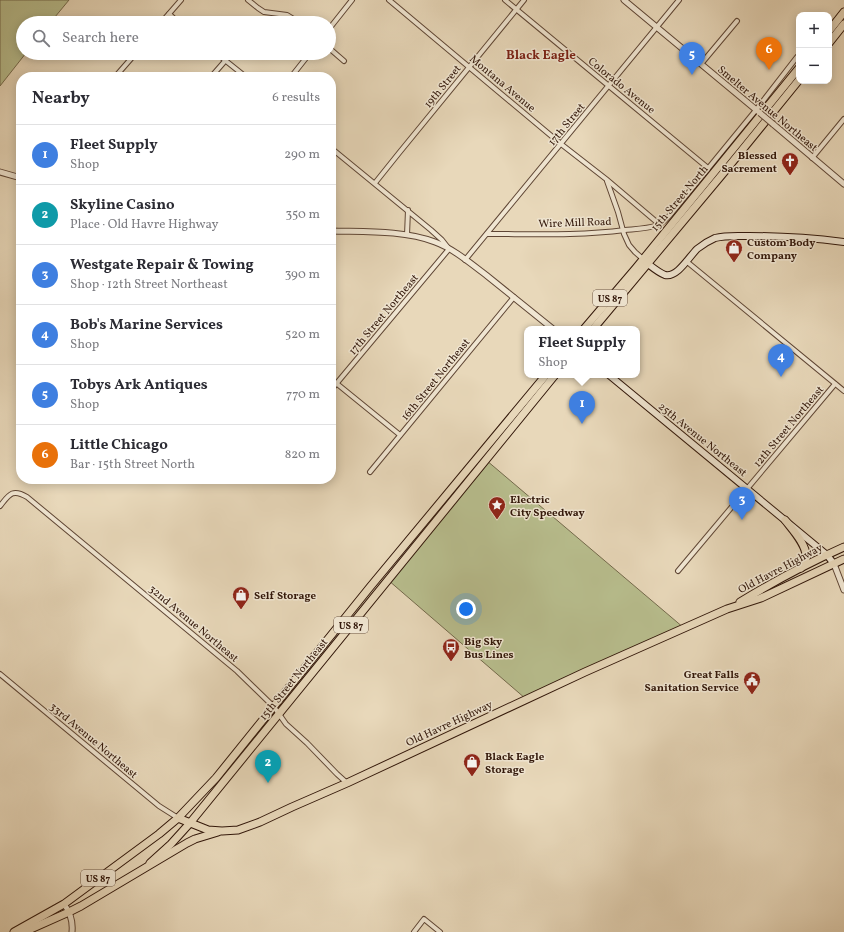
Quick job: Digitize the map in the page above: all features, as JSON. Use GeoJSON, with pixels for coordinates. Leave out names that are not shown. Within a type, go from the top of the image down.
{"type":"FeatureCollection","features":[{"type":"Feature","properties":{"kind":"main road"},"geometry":{"type":"LineString","coordinates":[[832,27],[844,12]]}},
{"type":"Feature","properties":{"kind":"main road"},"geometry":{"type":"LineString","coordinates":[[832,38],[844,24]]}},
{"type":"Feature","properties":{"kind":"main road","name":"15th Street North"},"geometry":{"type":"LineString","coordinates":[[638,270],[796,72]]}},
{"type":"Feature","properties":{"kind":"main road","name":"15th Street North"},"geometry":{"type":"LineString","coordinates":[[645,261],[726,171],[796,84]]}},
{"type":"Feature","properties":{"kind":"main road","name":"Wire Mill Road"},"geometry":{"type":"LineString","coordinates":[[645,261],[658,271],[666,275],[671,275],[675,273],[706,242],[718,238],[736,236],[776,236],[844,242]]}},
{"type":"Feature","properties":{"kind":"main road","name":"US 87"},"geometry":{"type":"LineString","coordinates":[[587,326],[638,270]]}},
{"type":"Feature","properties":{"kind":"main road","name":"US 87"},"geometry":{"type":"LineString","coordinates":[[595,326],[638,270]]}},
{"type":"Feature","properties":{"kind":"main road","name":"15th Street Northeast"},"geometry":{"type":"LineString","coordinates":[[14,932],[64,904],[178,818],[216,778],[370,587],[544,378]]}},
{"type":"Feature","properties":{"kind":"main road","name":"15th Street Northeast"},"geometry":{"type":"LineString","coordinates":[[24,932],[69,912],[141,871],[171,844],[190,823],[553,378]]}},
{"type":"Feature","properties":{"kind":"main road","name":"25th Avenue Northeast"},"geometry":{"type":"LineString","coordinates":[[613,378],[786,520],[827,555],[834,564]]}},
{"type":"Feature","properties":{"kind":"main road"},"geometry":{"type":"LineString","coordinates":[[786,520],[805,548],[806,558],[801,568]]}},
{"type":"Feature","properties":{"kind":"main road","name":"Old Havre Highway"},"geometry":{"type":"LineString","coordinates":[[727,609],[757,591],[844,547]]}},
{"type":"Feature","properties":{"kind":"main road","name":"Old Havre Highway"},"geometry":{"type":"LineString","coordinates":[[178,818],[208,830],[222,831],[238,830],[260,822],[585,672],[727,609],[761,598],[844,559]]}},
{"type":"Feature","properties":{"kind":"main road"},"geometry":{"type":"LineString","coordinates":[[141,871],[195,839],[222,831]]}},
{"type":"Feature","properties":{"kind":"street"},"geometry":{"type":"LineString","coordinates":[[169,14],[181,0]]}},
{"type":"Feature","properties":{"kind":"street"},"geometry":{"type":"LineString","coordinates":[[248,0],[264,12],[287,14],[290,16]]}},
{"type":"Feature","properties":{"kind":"street"},"geometry":{"type":"LineString","coordinates":[[336,20],[352,0]]}},
{"type":"Feature","properties":{"kind":"street","name":"Colorado Avenue"},"geometry":{"type":"LineString","coordinates":[[505,0],[708,168]]}},
{"type":"Feature","properties":{"kind":"street","name":"19th Street"},"geometry":{"type":"LineString","coordinates":[[375,183],[524,0]]}},
{"type":"Feature","properties":{"kind":"street","name":"Smelter Avenue Northeast"},"geometry":{"type":"LineString","coordinates":[[624,0],[844,184]]}},
{"type":"Feature","properties":{"kind":"street","name":"17th Street"},"geometry":{"type":"LineString","coordinates":[[466,260],[679,0]]}},
{"type":"Feature","properties":{"kind":"street","name":"Montana Avenue"},"geometry":{"type":"LineString","coordinates":[[390,1],[659,224]]}},
{"type":"Feature","properties":{"kind":"street"},"geometry":{"type":"LineString","coordinates":[[701,64],[736,21]]}},
{"type":"Feature","properties":{"kind":"street"},"geometry":{"type":"LineString","coordinates":[[336,54],[344,61]]}},
{"type":"Feature","properties":{"kind":"street","name":"15th Street North"},"geometry":{"type":"LineString","coordinates":[[623,230],[647,228],[664,221],[708,168],[758,112],[796,58]]}},
{"type":"Feature","properties":{"kind":"street"},"geometry":{"type":"LineString","coordinates":[[120,72],[130,60]]}},
{"type":"Feature","properties":{"kind":"street"},"geometry":{"type":"LineString","coordinates":[[215,72],[225,60],[240,72]]}},
{"type":"Feature","properties":{"kind":"street"},"geometry":{"type":"LineString","coordinates":[[295,72],[304,60]]}},
{"type":"Feature","properties":{"kind":"street"},"geometry":{"type":"LineString","coordinates":[[812,158],[844,119]]}},
{"type":"Feature","properties":{"kind":"street"},"geometry":{"type":"LineString","coordinates":[[336,152],[408,210],[442,240],[449,249]]}},
{"type":"Feature","properties":{"kind":"street"},"geometry":{"type":"LineString","coordinates":[[0,172],[16,177]]}},
{"type":"Feature","properties":{"kind":"street"},"geometry":{"type":"LineString","coordinates":[[606,180],[623,230]]}},
{"type":"Feature","properties":{"kind":"street"},"geometry":{"type":"LineString","coordinates":[[407,235],[408,210]]}},
{"type":"Feature","properties":{"kind":"street","name":"Wire Mill Road"},"geometry":{"type":"LineString","coordinates":[[487,234],[606,233],[623,230],[629,245],[645,261]]}},
{"type":"Feature","properties":{"kind":"street"},"geometry":{"type":"LineString","coordinates":[[336,231],[407,235],[434,242],[449,249],[466,260],[549,326]]}},
{"type":"Feature","properties":{"kind":"street","name":"17th Street Northeast"},"geometry":{"type":"LineString","coordinates":[[336,383],[449,249]]}},
{"type":"Feature","properties":{"kind":"street"},"geometry":{"type":"LineString","coordinates":[[686,261],[844,391]]}},
{"type":"Feature","properties":{"kind":"street","name":"16th Street Northeast"},"geometry":{"type":"LineString","coordinates":[[370,472],[514,297]]}},
{"type":"Feature","properties":{"kind":"street"},"geometry":{"type":"LineString","coordinates":[[336,383],[400,436]]}},
{"type":"Feature","properties":{"kind":"street","name":"12th Street Northeast"},"geometry":{"type":"LineString","coordinates":[[678,571],[835,384]]}},
{"type":"Feature","properties":{"kind":"street","name":"32nd Avenue Northeast"},"geometry":{"type":"LineString","coordinates":[[0,506],[12,493],[17,492],[27,496],[237,671],[274,707],[286,724],[347,783]]}},
{"type":"Feature","properties":{"kind":"street","name":"25th Avenue Northeast"},"geometry":{"type":"LineString","coordinates":[[834,564],[844,590]]}},
{"type":"Feature","properties":{"kind":"street","name":"33rd Avenue Northeast"},"geometry":{"type":"LineString","coordinates":[[0,674],[159,806],[178,818]]}},
{"type":"Feature","properties":{"kind":"street"},"geometry":{"type":"LineString","coordinates":[[64,904],[69,912],[72,923],[72,932]]}},
{"type":"Feature","properties":{"kind":"street"},"geometry":{"type":"LineString","coordinates":[[414,932],[424,919],[440,932]]}},
{"type":"Feature","properties":{"kind":"green space"},"geometry":{"type":"Polygon","coordinates":[[[0,0],[69,0],[56,16],[16,16],[16,60],[20,60],[0,86],[0,0]]]}},
{"type":"Feature","properties":{"kind":"green space","name":"Electric City Speedway"},"geometry":{"type":"Polygon","coordinates":[[[486,460],[684,628],[526,699],[388,580],[486,460]]]}},
{"type":"Feature","properties":{"kind":"place","name":"Little Chicago"},"geometry":{"type":"Point","coordinates":[769,70]}},
{"type":"Feature","properties":{"kind":"place","name":"Tobys Ark Antiques"},"geometry":{"type":"Point","coordinates":[692,75]}},
{"type":"Feature","properties":{"kind":"place","name":"Blessed Sacrement"},"geometry":{"type":"Point","coordinates":[790,176]}},
{"type":"Feature","properties":{"kind":"place","name":"Custom Body Company"},"geometry":{"type":"Point","coordinates":[734,263]}},
{"type":"Feature","properties":{"kind":"place","name":"Bob's Marine Services"},"geometry":{"type":"Point","coordinates":[781,377]}},
{"type":"Feature","properties":{"kind":"place","name":"Fleet Supply"},"geometry":{"type":"Point","coordinates":[582,424]}},
{"type":"Feature","properties":{"kind":"place","name":"Electric City Speedway"},"geometry":{"type":"Point","coordinates":[497,520]}},
{"type":"Feature","properties":{"kind":"place","name":"Westgate Repair & Towing"},"geometry":{"type":"Point","coordinates":[742,520]}},
{"type":"Feature","properties":{"kind":"place","name":"Self Storage"},"geometry":{"type":"Point","coordinates":[241,610]}},
{"type":"Feature","properties":{"kind":"place","name":"Big Sky Bus Lines"},"geometry":{"type":"Point","coordinates":[451,662]}},
{"type":"Feature","properties":{"kind":"place","name":"Great Falls Sanitation Service"},"geometry":{"type":"Point","coordinates":[752,695]}},
{"type":"Feature","properties":{"kind":"place","name":"Black Eagle Storage"},"geometry":{"type":"Point","coordinates":[472,777]}},
{"type":"Feature","properties":{"kind":"place","name":"Skyline Casino"},"geometry":{"type":"Point","coordinates":[268,783]}},
{"type":"Feature","properties":{"kind":"district","name":"Black Eagle"},"geometry":{"type":"Point","coordinates":[541,54]}}]}
